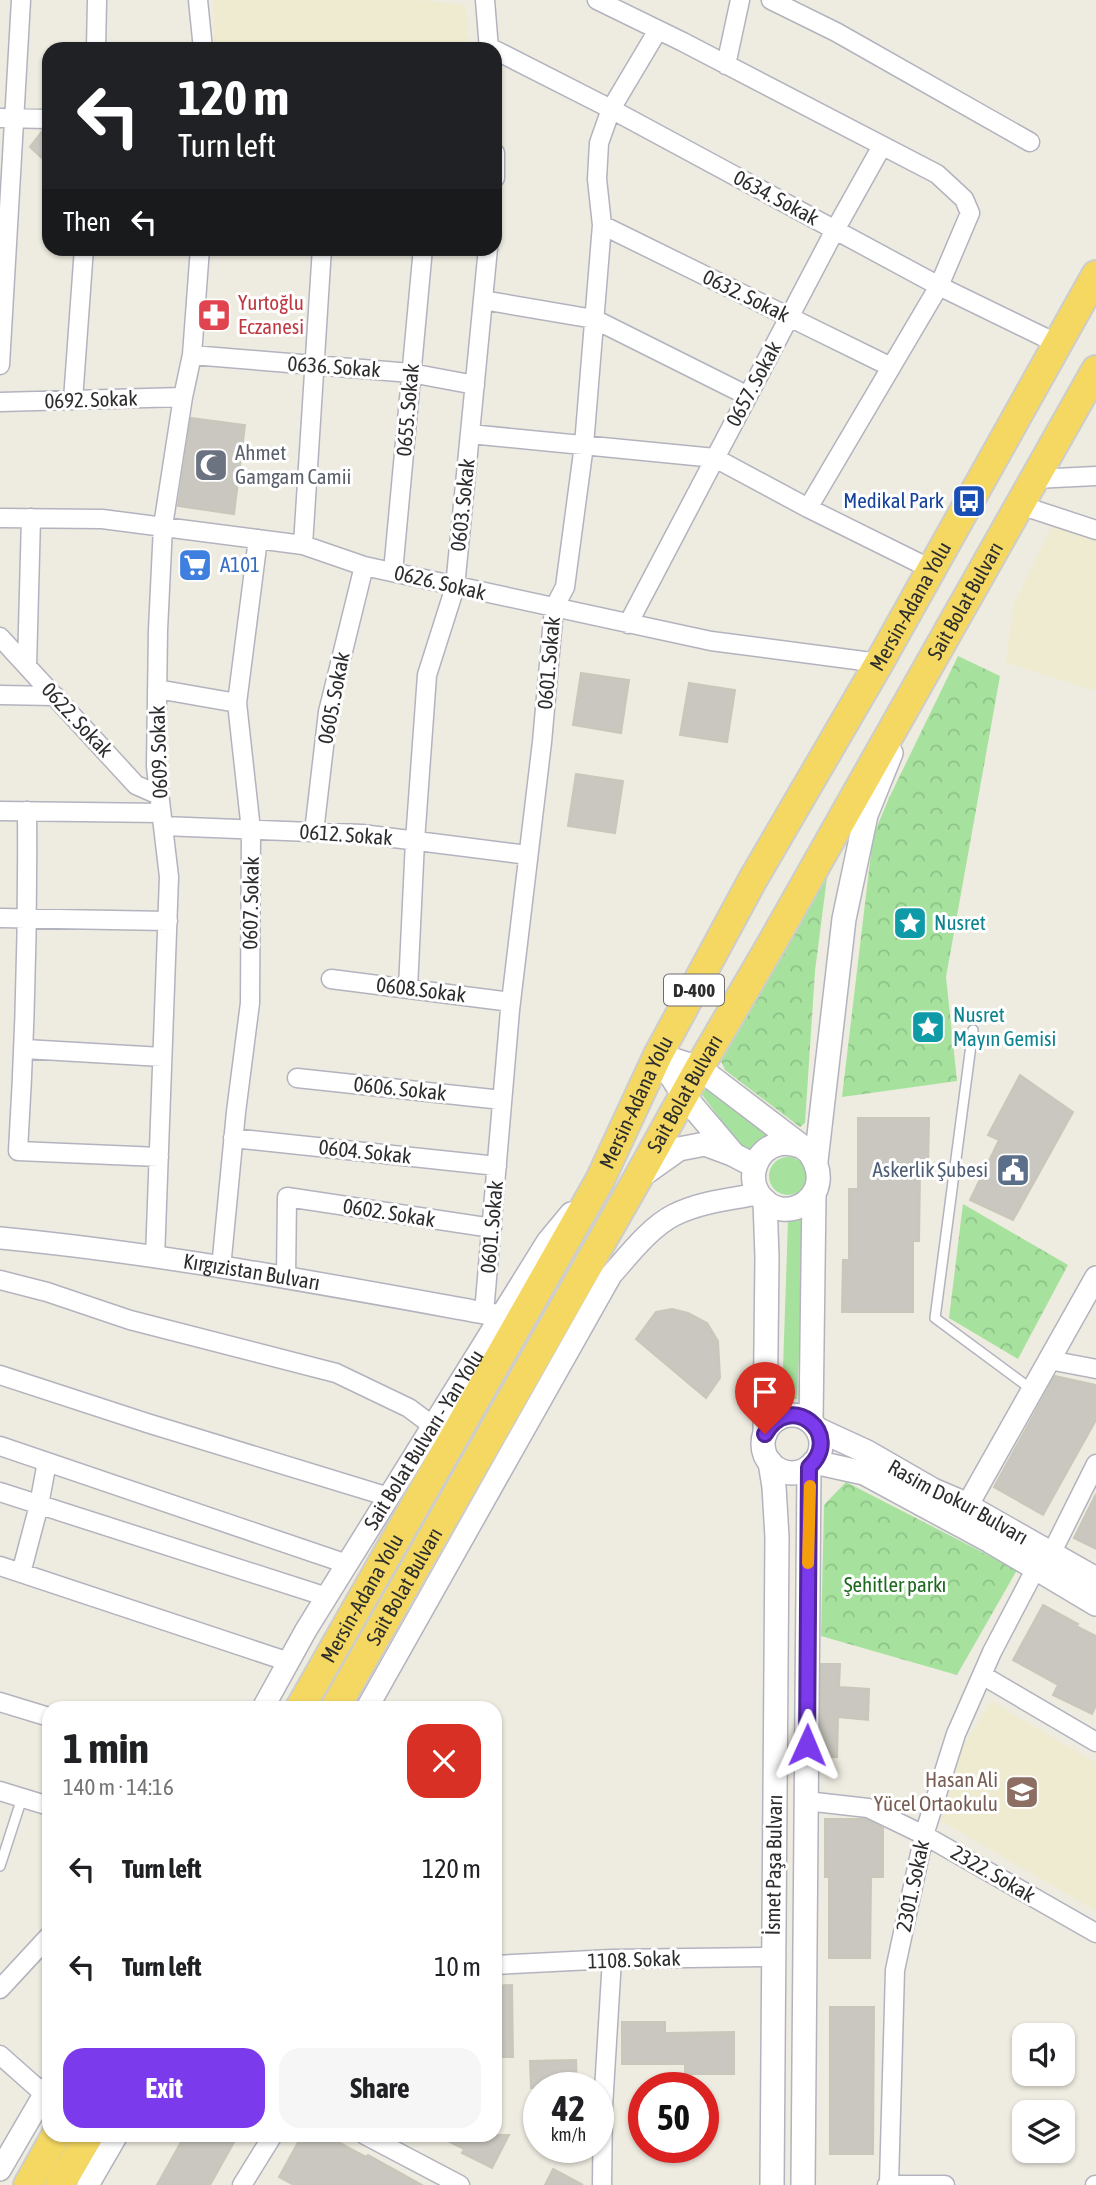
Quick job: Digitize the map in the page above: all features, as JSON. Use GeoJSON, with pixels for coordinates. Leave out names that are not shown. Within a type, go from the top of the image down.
{"type":"FeatureCollection","features":[{"type":"Feature","properties":{"kind":"highway","name":"Mersin-Adana Yolu"},"geometry":{"type":"LineString","coordinates":[[304,1701],[600,1180],[658,1055],[752,881],[1096,275]]}},
{"type":"Feature","properties":{"kind":"highway","name":"Sait Bolat Bulvarı"},"geometry":{"type":"LineString","coordinates":[[339,1701],[1096,370]]}},
{"type":"Feature","properties":{"kind":"highway"},"geometry":{"type":"LineString","coordinates":[[28,2185],[53,2142]]}},
{"type":"Feature","properties":{"kind":"highway"},"geometry":{"type":"LineString","coordinates":[[60,2185],[85,2142]]}},
{"type":"Feature","properties":{"kind":"main road"},"geometry":{"type":"LineString","coordinates":[[808,1154],[844,919],[866,816],[921,680]]}},
{"type":"Feature","properties":{"kind":"main road"},"geometry":{"type":"LineString","coordinates":[[658,1055],[699,1068],[808,1154],[819,1172],[819,1183],[814,1194],[807,1202],[797,1207],[774,1207],[762,1197],[754,1185],[755,1166],[760,1156],[778,1144],[789,1143],[808,1154]]}},
{"type":"Feature","properties":{"kind":"main road"},"geometry":{"type":"LineString","coordinates":[[658,1055],[684,1096],[734,1155]]}},
{"type":"Feature","properties":{"kind":"main road"},"geometry":{"type":"LineString","coordinates":[[638,1178],[679,1149],[705,1144],[755,1166]]}},
{"type":"Feature","properties":{"kind":"main road"},"geometry":{"type":"LineString","coordinates":[[814,1194],[814,1425]]}},
{"type":"Feature","properties":{"kind":"main road"},"geometry":{"type":"LineString","coordinates":[[762,1197],[767,1257],[763,1444],[765,1454],[777,1468],[795,1473],[812,1464],[821,1448],[821,1438],[814,1425],[803,1417],[785,1416],[776,1420],[765,1434]]}},
{"type":"Feature","properties":{"kind":"main road","name":"Rasim Dokur Bulvarı"},"geometry":{"type":"LineString","coordinates":[[814,1425],[967,1506],[1043,1561],[1096,1579]]}},
{"type":"Feature","properties":{"kind":"main road","name":"İsmet Paşa Bulvarı"},"geometry":{"type":"LineString","coordinates":[[770,1462],[777,1550],[772,2185]]}},
{"type":"Feature","properties":{"kind":"main road"},"geometry":{"type":"LineString","coordinates":[[812,1464],[863,1473],[990,1541],[1043,1561],[1096,1604]]}},
{"type":"Feature","properties":{"kind":"main road","name":"İsmet Paşa Bulvarı"},"geometry":{"type":"LineString","coordinates":[[803,2185],[812,1464]]}},
{"type":"Feature","properties":{"kind":"street"},"geometry":{"type":"LineString","coordinates":[[0,365],[7,118],[21,0]]}},
{"type":"Feature","properties":{"kind":"street"},"geometry":{"type":"LineString","coordinates":[[96,42],[97,0]]}},
{"type":"Feature","properties":{"kind":"street"},"geometry":{"type":"LineString","coordinates":[[198,0],[202,42]]}},
{"type":"Feature","properties":{"kind":"street"},"geometry":{"type":"LineString","coordinates":[[485,0],[490,42]]}},
{"type":"Feature","properties":{"kind":"street"},"geometry":{"type":"LineString","coordinates":[[726,65],[740,0]]}},
{"type":"Feature","properties":{"kind":"street"},"geometry":{"type":"LineString","coordinates":[[771,0],[836,32],[1030,142]]}},
{"type":"Feature","properties":{"kind":"street"},"geometry":{"type":"LineString","coordinates":[[607,2],[937,174],[964,199],[970,214],[939,286],[808,508]]}},
{"type":"Feature","properties":{"kind":"street","name":"0601. Sokak"},"geometry":{"type":"LineString","coordinates":[[493,1314],[492,1228],[511,1002],[542,743],[554,608],[565,587],[584,445],[602,225],[597,179],[599,143],[611,109],[658,30]]}},
{"type":"Feature","properties":{"kind":"street","name":"0634. Sokak"},"geometry":{"type":"LineString","coordinates":[[502,54],[611,109],[939,286],[1058,344]]}},
{"type":"Feature","properties":{"kind":"street"},"geometry":{"type":"LineString","coordinates":[[7,118],[42,119]]}},
{"type":"Feature","properties":{"kind":"street","name":"0657. Sokak"},"geometry":{"type":"LineString","coordinates":[[628,624],[882,146]]}},
{"type":"Feature","properties":{"kind":"street","name":"0632. Sokak"},"geometry":{"type":"LineString","coordinates":[[602,225],[891,367]]}},
{"type":"Feature","properties":{"kind":"street"},"geometry":{"type":"LineString","coordinates":[[73,400],[83,256]]}},
{"type":"Feature","properties":{"kind":"street","name":"0609. Sokak"},"geometry":{"type":"LineString","coordinates":[[155,1258],[169,877],[156,767],[163,526],[192,355],[199,256]]}},
{"type":"Feature","properties":{"kind":"street"},"geometry":{"type":"LineString","coordinates":[[303,545],[321,256]]}},
{"type":"Feature","properties":{"kind":"street","name":"0655. Sokak"},"geometry":{"type":"LineString","coordinates":[[393,572],[422,256]]}},
{"type":"Feature","properties":{"kind":"street","name":"0603. Sokak"},"geometry":{"type":"LineString","coordinates":[[408,988],[427,675],[455,587],[487,256]]}},
{"type":"Feature","properties":{"kind":"street"},"geometry":{"type":"LineString","coordinates":[[483,300],[594,319],[748,396]]}},
{"type":"Feature","properties":{"kind":"street","name":"0636. Sokak"},"geometry":{"type":"LineString","coordinates":[[192,355],[411,373],[475,385]]}},
{"type":"Feature","properties":{"kind":"street","name":"0692. Sokak"},"geometry":{"type":"LineString","coordinates":[[0,402],[183,397]]}},
{"type":"Feature","properties":{"kind":"street"},"geometry":{"type":"LineString","coordinates":[[470,434],[715,458],[931,569]]}},
{"type":"Feature","properties":{"kind":"street"},"geometry":{"type":"LineString","coordinates":[[1035,479],[1096,476]]}},
{"type":"Feature","properties":{"kind":"street"},"geometry":{"type":"LineString","coordinates":[[1020,505],[1096,530]]}},
{"type":"Feature","properties":{"kind":"street","name":"0626. Sokak"},"geometry":{"type":"LineString","coordinates":[[0,518],[103,519],[303,545],[365,566],[628,624],[711,641],[878,663]]}},
{"type":"Feature","properties":{"kind":"street"},"geometry":{"type":"LineString","coordinates":[[27,666],[31,518]]}},
{"type":"Feature","properties":{"kind":"street","name":"0607. Sokak"},"geometry":{"type":"LineString","coordinates":[[221,1268],[233,1138],[250,1003],[251,830],[237,704],[258,539]]}},
{"type":"Feature","properties":{"kind":"street","name":"0605. Sokak"},"geometry":{"type":"LineString","coordinates":[[314,832],[328,712],[365,566]]}},
{"type":"Feature","properties":{"kind":"street","name":"0622. Sokak"},"geometry":{"type":"LineString","coordinates":[[0,637],[161,811]]}},
{"type":"Feature","properties":{"kind":"street"},"geometry":{"type":"LineString","coordinates":[[157,689],[237,704]]}},
{"type":"Feature","properties":{"kind":"street"},"geometry":{"type":"LineString","coordinates":[[0,695],[55,696]]}},
{"type":"Feature","properties":{"kind":"street","name":"0612. Sokak"},"geometry":{"type":"LineString","coordinates":[[0,811],[161,811],[251,830],[362,834],[528,855]]}},
{"type":"Feature","properties":{"kind":"street"},"geometry":{"type":"LineString","coordinates":[[27,811],[28,919],[18,1151],[159,1157]]}},
{"type":"Feature","properties":{"kind":"street"},"geometry":{"type":"LineString","coordinates":[[1,918],[167,921]]}},
{"type":"Feature","properties":{"kind":"street","name":"0608.Sokak"},"geometry":{"type":"LineString","coordinates":[[331,979],[511,1002]]}},
{"type":"Feature","properties":{"kind":"street"},"geometry":{"type":"LineString","coordinates":[[24,1049],[162,1057]]}},
{"type":"Feature","properties":{"kind":"street","name":"0606. Sokak"},"geometry":{"type":"LineString","coordinates":[[297,1078],[502,1100]]}},
{"type":"Feature","properties":{"kind":"street","name":"0604. Sokak"},"geometry":{"type":"LineString","coordinates":[[233,1138],[497,1166]]}},
{"type":"Feature","properties":{"kind":"street","name":"Sait Bolat Bulvarı - Yan Yolu"},"geometry":{"type":"LineString","coordinates":[[267,1701],[327,1597],[433,1426],[493,1314],[547,1242],[600,1180]]}},
{"type":"Feature","properties":{"kind":"street","name":"0602. Sokak"},"geometry":{"type":"LineString","coordinates":[[286,1278],[287,1197],[492,1228]]}},
{"type":"Feature","properties":{"kind":"street"},"geometry":{"type":"LineString","coordinates":[[371,1701],[611,1275],[644,1238],[672,1215],[702,1204],[762,1197]]}},
{"type":"Feature","properties":{"kind":"street","name":"Kırgızistan Bulvarı"},"geometry":{"type":"LineString","coordinates":[[0,1238],[76,1246],[286,1278],[493,1314]]}},
{"type":"Feature","properties":{"kind":"street"},"geometry":{"type":"LineString","coordinates":[[967,1506],[1096,1277]]}},
{"type":"Feature","properties":{"kind":"street"},"geometry":{"type":"LineString","coordinates":[[0,1280],[47,1292],[130,1320],[336,1373],[408,1408],[433,1426]]}},
{"type":"Feature","properties":{"kind":"street"},"geometry":{"type":"LineString","coordinates":[[1049,1360],[1096,1369]]}},
{"type":"Feature","properties":{"kind":"street"},"geometry":{"type":"LineString","coordinates":[[0,1375],[389,1497]]}},
{"type":"Feature","properties":{"kind":"street"},"geometry":{"type":"LineString","coordinates":[[0,1447],[347,1564]]}},
{"type":"Feature","properties":{"kind":"street"},"geometry":{"type":"LineString","coordinates":[[21,1573],[47,1462]]}},
{"type":"Feature","properties":{"kind":"street","name":"2301. Sokak"},"geometry":{"type":"LineString","coordinates":[[888,2184],[895,1970],[923,1835],[956,1734],[982,1675],[1096,1464]]}},
{"type":"Feature","properties":{"kind":"street"},"geometry":{"type":"LineString","coordinates":[[0,1492],[327,1597]]}},
{"type":"Feature","properties":{"kind":"street"},"geometry":{"type":"LineString","coordinates":[[0,1566],[289,1662]]}},
{"type":"Feature","properties":{"kind":"street"},"geometry":{"type":"LineString","coordinates":[[982,1675],[1096,1742]]}},
{"type":"Feature","properties":{"kind":"street"},"geometry":{"type":"LineString","coordinates":[[0,1702],[42,1715]]}},
{"type":"Feature","properties":{"kind":"street"},"geometry":{"type":"LineString","coordinates":[[0,1791],[42,1804]]}},
{"type":"Feature","properties":{"kind":"street","name":"2322. Sokak"},"geometry":{"type":"LineString","coordinates":[[806,1801],[868,1808],[923,1835],[1096,1933]]}},
{"type":"Feature","properties":{"kind":"street"},"geometry":{"type":"LineString","coordinates":[[0,1989],[42,1944]]}},
{"type":"Feature","properties":{"kind":"street","name":"1108. Sokak"},"geometry":{"type":"LineString","coordinates":[[502,1965],[612,1959],[773,1956]]}},
{"type":"Feature","properties":{"kind":"street"},"geometry":{"type":"LineString","coordinates":[[602,2185],[603,2108],[612,1959]]}},
{"type":"Feature","properties":{"kind":"street"},"geometry":{"type":"LineString","coordinates":[[0,2055],[42,2086]]}},
{"type":"Feature","properties":{"kind":"street"},"geometry":{"type":"LineString","coordinates":[[0,2170],[42,2099]]}},
{"type":"Feature","properties":{"kind":"street"},"geometry":{"type":"LineString","coordinates":[[88,2185],[113,2142]]}},
{"type":"Feature","properties":{"kind":"street"},"geometry":{"type":"LineString","coordinates":[[242,2185],[269,2142]]}},
{"type":"Feature","properties":{"kind":"street"},"geometry":{"type":"LineString","coordinates":[[378,2142],[460,2185]]}},
{"type":"Feature","properties":{"kind":"street"},"geometry":{"type":"LineString","coordinates":[[888,2184],[945,2185]]}},
{"type":"Feature","properties":{"kind":"lane"},"geometry":{"type":"LineString","coordinates":[[973,1030],[934,1318],[1032,1390]]}},
{"type":"Feature","properties":{"kind":"lane"},"geometry":{"type":"LineString","coordinates":[[0,1866],[22,1798]]}},
{"type":"Feature","properties":{"kind":"shaded area"},"geometry":{"type":"Polygon","coordinates":[[[214,0],[419,0],[466,5],[469,42],[214,42],[214,0]]]}},
{"type":"Feature","properties":{"kind":"shaded area"},"geometry":{"type":"Polygon","coordinates":[[[1052,525],[1096,540],[1096,691],[1006,663],[1013,606],[1052,525]]]}},
{"type":"Feature","properties":{"kind":"shaded area","name":"Hasan Ali Yücel Ortaokulu"},"geometry":{"type":"Polygon","coordinates":[[[991,1701],[1096,1763],[1096,1911],[941,1821],[959,1753],[991,1701]]]}},
{"type":"Feature","properties":{"kind":"green space"},"geometry":{"type":"Polygon","coordinates":[[[958,656],[1000,676],[946,977],[957,1081],[842,1097],[873,836],[958,656]]]}},
{"type":"Feature","properties":{"kind":"green space"},"geometry":{"type":"Polygon","coordinates":[[[829,862],[815,971],[805,1123],[800,1127],[725,1070],[721,1061],[829,862]]]}},
{"type":"Feature","properties":{"kind":"green space"},"geometry":{"type":"Polygon","coordinates":[[[702,1085],[711,1085],[770,1136],[748,1156],[700,1092],[702,1085]]]}},
{"type":"Feature","properties":{"kind":"green space"},"geometry":{"type":"Polygon","coordinates":[[[788,1157],[801,1163],[807,1176],[801,1189],[788,1195],[775,1189],[769,1176],[775,1163],[788,1157]]]}},
{"type":"Feature","properties":{"kind":"green space"},"geometry":{"type":"Polygon","coordinates":[[[963,1204],[1068,1265],[1018,1359],[949,1318],[963,1204]]]}},
{"type":"Feature","properties":{"kind":"green space"},"geometry":{"type":"Polygon","coordinates":[[[805,1217],[797,1399],[782,1398],[788,1221],[805,1217]]]}},
{"type":"Feature","properties":{"kind":"green space","name":"Şehitler parkı"},"geometry":{"type":"Polygon","coordinates":[[[846,1482],[1017,1570],[957,1675],[821,1636],[824,1505],[846,1482]]]}},
{"type":"Feature","properties":{"kind":"building"},"geometry":{"type":"Polygon","coordinates":[[[42,131],[42,158],[30,147],[42,131]]]}},
{"type":"Feature","properties":{"kind":"building","name":"Ahmet Gamgam Camii"},"geometry":{"type":"Polygon","coordinates":[[[191,418],[245,425],[234,514],[178,506],[191,418]]]}},
{"type":"Feature","properties":{"kind":"building"},"geometry":{"type":"Polygon","coordinates":[[[581,673],[629,680],[621,733],[573,725],[581,673]]]}},
{"type":"Feature","properties":{"kind":"building"},"geometry":{"type":"Polygon","coordinates":[[[689,683],[735,690],[727,742],[680,735],[689,683]]]}},
{"type":"Feature","properties":{"kind":"building"},"geometry":{"type":"Polygon","coordinates":[[[576,774],[623,781],[615,833],[568,826],[576,774]]]}},
{"type":"Feature","properties":{"kind":"building","name":"Askerlik Şubesi"},"geometry":{"type":"Polygon","coordinates":[[[1020,1075],[1073,1112],[1013,1220],[970,1200],[999,1140],[988,1135],[1020,1075]]]}},
{"type":"Feature","properties":{"kind":"building"},"geometry":{"type":"Polygon","coordinates":[[[858,1118],[929,1118],[928,1170],[920,1170],[919,1241],[913,1241],[913,1312],[842,1312],[843,1260],[849,1260],[849,1189],[858,1189],[858,1118]]]}},
{"type":"Feature","properties":{"kind":"building"},"geometry":{"type":"Polygon","coordinates":[[[672,1309],[688,1313],[707,1323],[718,1341],[720,1378],[706,1398],[636,1339],[656,1312],[672,1309]]]}},
{"type":"Feature","properties":{"kind":"building"},"geometry":{"type":"Polygon","coordinates":[[[1055,1376],[1096,1385],[1096,1420],[1043,1515],[994,1487],[1055,1376]]]}},
{"type":"Feature","properties":{"kind":"building"},"geometry":{"type":"Polygon","coordinates":[[[1096,1494],[1096,1549],[1074,1538],[1096,1494]]]}},
{"type":"Feature","properties":{"kind":"building"},"geometry":{"type":"Polygon","coordinates":[[[1043,1605],[1096,1636],[1096,1705],[1092,1714],[1053,1695],[1058,1685],[1013,1660],[1043,1605]]]}},
{"type":"Feature","properties":{"kind":"building"},"geometry":{"type":"Polygon","coordinates":[[[821,1664],[840,1664],[839,1687],[869,1689],[868,1720],[838,1717],[837,1757],[821,1757],[821,1664]]]}},
{"type":"Feature","properties":{"kind":"building"},"geometry":{"type":"Polygon","coordinates":[[[825,1819],[865,1819],[883,1828],[883,1877],[871,1877],[870,1958],[829,1958],[829,1877],[825,1877],[825,1819]]]}},
{"type":"Feature","properties":{"kind":"building"},"geometry":{"type":"Polygon","coordinates":[[[512,1985],[513,2057],[502,2057],[502,1986],[512,1985]]]}},
{"type":"Feature","properties":{"kind":"building"},"geometry":{"type":"Polygon","coordinates":[[[830,2007],[874,2007],[873,2154],[830,2154],[830,2007]]]}},
{"type":"Feature","properties":{"kind":"building"},"geometry":{"type":"Polygon","coordinates":[[[622,2022],[665,2022],[665,2033],[734,2032],[734,2074],[685,2072],[685,2064],[622,2064],[622,2022]]]}},
{"type":"Feature","properties":{"kind":"building"},"geometry":{"type":"Polygon","coordinates":[[[576,2060],[576,2072],[530,2072],[530,2061],[576,2060]]]}},
{"type":"Feature","properties":{"kind":"building"},"geometry":{"type":"Polygon","coordinates":[[[502,2135],[509,2135],[492,2168],[462,2153],[464,2149],[450,2142],[502,2142],[502,2135]]]}},
{"type":"Feature","properties":{"kind":"building"},"geometry":{"type":"Polygon","coordinates":[[[181,2142],[234,2142],[210,2185],[157,2185],[181,2142]]]}},
{"type":"Feature","properties":{"kind":"building"},"geometry":{"type":"Polygon","coordinates":[[[298,2142],[338,2142],[422,2185],[294,2185],[279,2177],[298,2142]]]}},
{"type":"Feature","properties":{"kind":"building"},"geometry":{"type":"Polygon","coordinates":[[[553,2169],[583,2185],[545,2185],[553,2169]]]}},
{"type":"Feature","properties":{"kind":"slow traffic"},"geometry":{"type":"LineString","coordinates":[[808,1563],[810,1486]]}},
{"type":"Feature","properties":{"kind":"place","name":"Yurtoğlu Eczanesi"},"geometry":{"type":"Point","coordinates":[214,315]}},
{"type":"Feature","properties":{"kind":"place","name":"Ahmet Gamgam Camii"},"geometry":{"type":"Point","coordinates":[211,465]}},
{"type":"Feature","properties":{"kind":"place","name":"Medikal Park"},"geometry":{"type":"Point","coordinates":[969,501]}},
{"type":"Feature","properties":{"kind":"place","name":"A101"},"geometry":{"type":"Point","coordinates":[195,565]}},
{"type":"Feature","properties":{"kind":"place","name":"Nusret"},"geometry":{"type":"Point","coordinates":[910,923]}},
{"type":"Feature","properties":{"kind":"place","name":"Nusret Mayın Gemisi"},"geometry":{"type":"Point","coordinates":[928,1027]}},
{"type":"Feature","properties":{"kind":"place","name":"Askerlik Şubesi"},"geometry":{"type":"Point","coordinates":[1013,1170]}},
{"type":"Feature","properties":{"kind":"place","name":"Hasan Ali Yücel Ortaokulu"},"geometry":{"type":"Point","coordinates":[1022,1792]}},
{"type":"Feature","properties":{"kind":"route"},"geometry":{"type":"LineString","coordinates":[[765,1434],[776,1420],[794,1415],[811,1421],[821,1438],[818,1457],[809,1467],[807,1745]]}}]}
